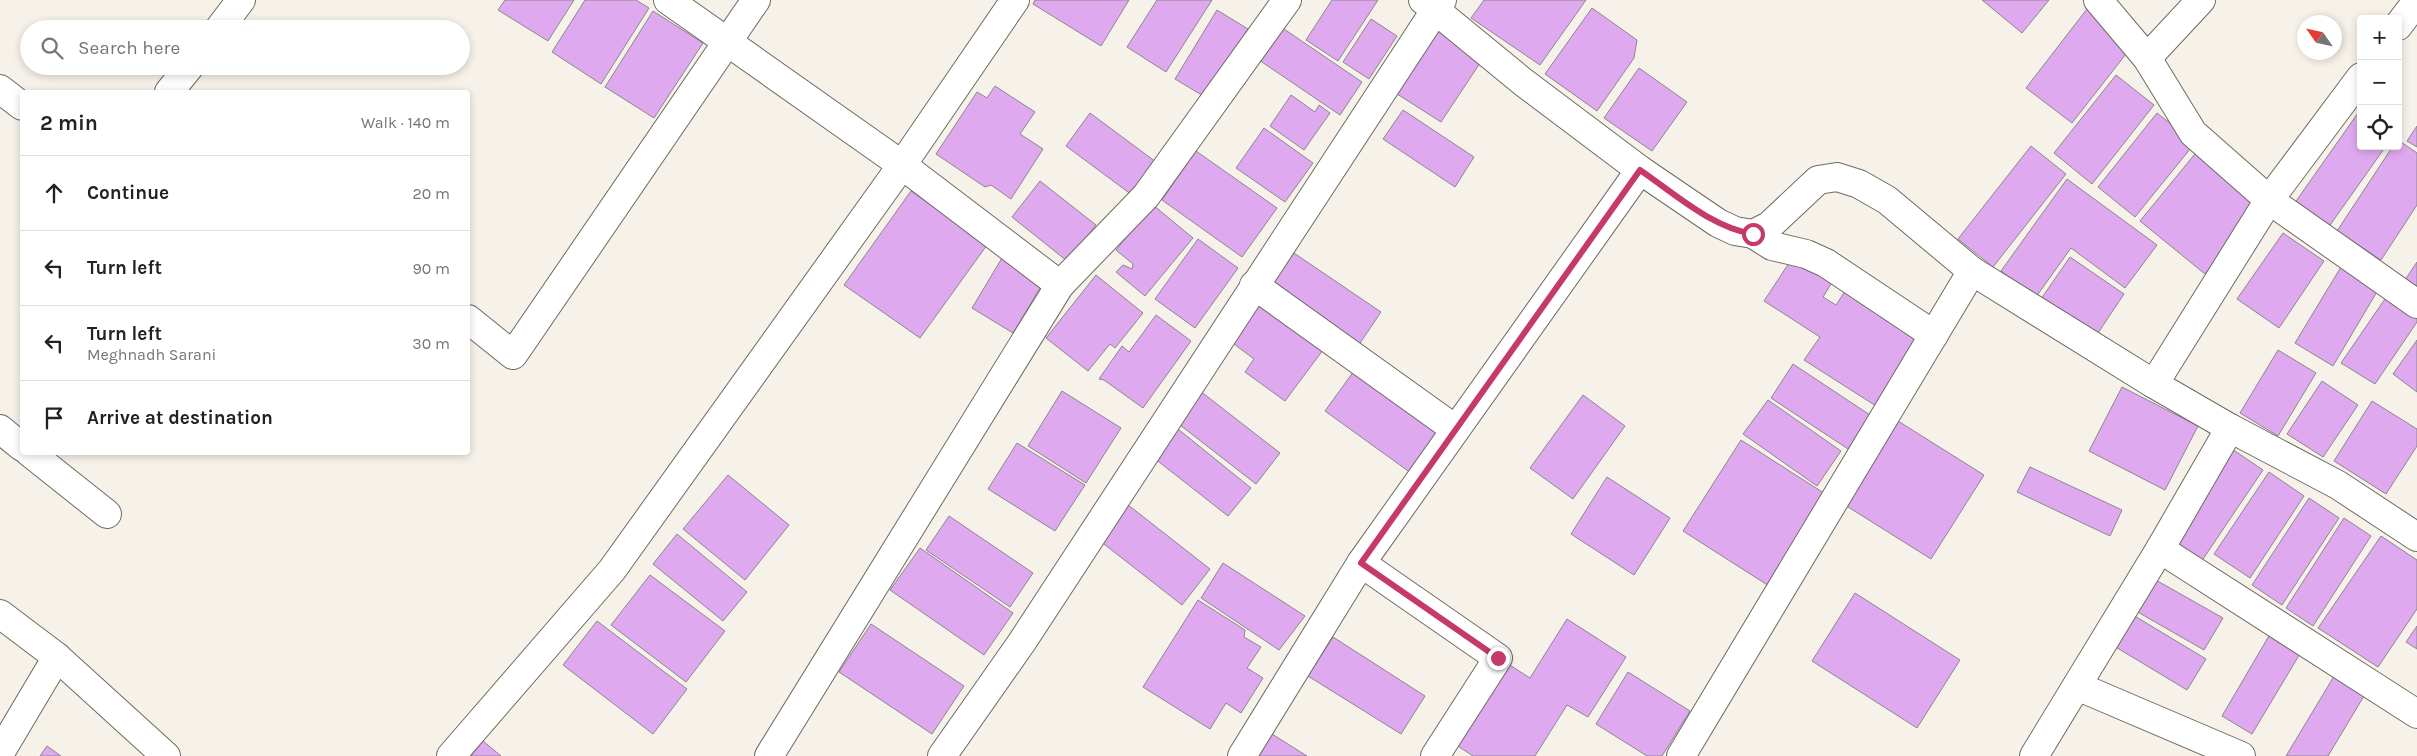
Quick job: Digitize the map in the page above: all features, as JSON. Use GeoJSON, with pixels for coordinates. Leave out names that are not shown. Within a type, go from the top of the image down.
{"type":"FeatureCollection","features":[{"type":"Feature","properties":{"kind":"street"},"geometry":{"type":"LineString","coordinates":[[225,20],[241,0]]}},
{"type":"Feature","properties":{"kind":"street"},"geometry":{"type":"LineString","coordinates":[[668,0],[902,165],[1060,285]]}},
{"type":"Feature","properties":{"kind":"street"},"geometry":{"type":"LineString","coordinates":[[470,321],[513,355],[756,0]]}},
{"type":"Feature","properties":{"kind":"street"},"geometry":{"type":"LineString","coordinates":[[451,756],[612,570],[902,165],[1015,0]]}},
{"type":"Feature","properties":{"kind":"street"},"geometry":{"type":"LineString","coordinates":[[769,756],[1060,285],[1146,196],[1286,0]]}},
{"type":"Feature","properties":{"kind":"street"},"geometry":{"type":"LineString","coordinates":[[2098,0],[2147,58],[2193,133],[2269,200],[2417,304]]}},
{"type":"Feature","properties":{"kind":"street"},"geometry":{"type":"LineString","coordinates":[[2147,58],[2201,0]]}},
{"type":"Feature","properties":{"kind":"street"},"geometry":{"type":"LineString","coordinates":[[942,756],[1022,642],[1254,286],[1433,3],[1523,82],[1640,170],[1718,223],[1736,231],[1753,234],[1772,246],[1806,254],[1826,263],[1934,335]]}},
{"type":"Feature","properties":{"kind":"street"},"geometry":{"type":"LineString","coordinates":[[175,90],[184,75]]}},
{"type":"Feature","properties":{"kind":"street"},"geometry":{"type":"LineString","coordinates":[[2154,384],[2269,200],[2357,82]]}},
{"type":"Feature","properties":{"kind":"street"},"geometry":{"type":"LineString","coordinates":[[0,89],[20,104]]}},
{"type":"Feature","properties":{"kind":"street"},"geometry":{"type":"LineString","coordinates":[[1242,756],[1361,563],[1640,170]]}},
{"type":"Feature","properties":{"kind":"street"},"geometry":{"type":"LineString","coordinates":[[1753,234],[1770,226],[1818,180],[1837,177],[1859,184],[1887,200],[1972,271],[2154,384],[2230,428],[2338,485],[2417,537]]}},
{"type":"Feature","properties":{"kind":"street"},"geometry":{"type":"LineString","coordinates":[[1681,756],[1972,271]]}},
{"type":"Feature","properties":{"kind":"street"},"geometry":{"type":"LineString","coordinates":[[1254,286],[1455,429]]}},
{"type":"Feature","properties":{"kind":"street"},"geometry":{"type":"LineString","coordinates":[[2034,756],[2160,549],[2230,428]]}},
{"type":"Feature","properties":{"kind":"street"},"geometry":{"type":"LineString","coordinates":[[0,429],[20,445]]}},
{"type":"Feature","properties":{"kind":"street"},"geometry":{"type":"LineString","coordinates":[[33,455],[107,514]]}},
{"type":"Feature","properties":{"kind":"street"},"geometry":{"type":"LineString","coordinates":[[2160,549],[2417,714]]}},
{"type":"Feature","properties":{"kind":"street"},"geometry":{"type":"LineString","coordinates":[[1361,563],[1498,658],[1435,756]]}},
{"type":"Feature","properties":{"kind":"street"},"geometry":{"type":"LineString","coordinates":[[0,614],[58,657],[166,756]]}},
{"type":"Feature","properties":{"kind":"street"},"geometry":{"type":"LineString","coordinates":[[0,753],[58,657]]}},
{"type":"Feature","properties":{"kind":"street"},"geometry":{"type":"LineString","coordinates":[[2077,686],[2242,756]]}},
{"type":"Feature","properties":{"kind":"building"},"geometry":{"type":"Polygon","coordinates":[[[505,0],[574,0],[548,41],[498,10],[505,0]]]}},
{"type":"Feature","properties":{"kind":"building"},"geometry":{"type":"Polygon","coordinates":[[[585,0],[636,0],[649,8],[601,84],[552,52],[585,0]]]}},
{"type":"Feature","properties":{"kind":"building"},"geometry":{"type":"Polygon","coordinates":[[[1035,0],[1129,0],[1101,46],[1033,4],[1035,0]]]}},
{"type":"Feature","properties":{"kind":"building"},"geometry":{"type":"Polygon","coordinates":[[[1157,0],[1212,0],[1166,72],[1127,47],[1157,0]]]}},
{"type":"Feature","properties":{"kind":"building"},"geometry":{"type":"Polygon","coordinates":[[[1332,0],[1378,0],[1338,61],[1306,40],[1332,0]]]}},
{"type":"Feature","properties":{"kind":"building"},"geometry":{"type":"Polygon","coordinates":[[[1484,0],[1586,0],[1540,65],[1471,18],[1484,0]]]}},
{"type":"Feature","properties":{"kind":"building"},"geometry":{"type":"Polygon","coordinates":[[[1982,0],[2049,0],[2022,33],[1982,0]]]}},
{"type":"Feature","properties":{"kind":"building"},"geometry":{"type":"Polygon","coordinates":[[[1592,8],[1637,40],[1634,58],[1597,111],[1545,74],[1592,8]]]}},
{"type":"Feature","properties":{"kind":"building"},"geometry":{"type":"Polygon","coordinates":[[[2087,9],[2133,45],[2072,123],[2026,88],[2087,9]]]}},
{"type":"Feature","properties":{"kind":"building"},"geometry":{"type":"Polygon","coordinates":[[[1217,10],[1248,29],[1205,97],[1175,79],[1217,10]]]}},
{"type":"Feature","properties":{"kind":"building"},"geometry":{"type":"Polygon","coordinates":[[[653,11],[703,43],[654,118],[605,87],[653,11]]]}},
{"type":"Feature","properties":{"kind":"building"},"geometry":{"type":"Polygon","coordinates":[[[1371,19],[1397,36],[1369,79],[1343,62],[1371,19]]]}},
{"type":"Feature","properties":{"kind":"building"},"geometry":{"type":"Polygon","coordinates":[[[1438,26],[1484,57],[1441,122],[1394,92],[1438,26]]]}},
{"type":"Feature","properties":{"kind":"building"},"geometry":{"type":"Polygon","coordinates":[[[1281,27],[1362,82],[1340,115],[1259,60],[1281,27]]]}},
{"type":"Feature","properties":{"kind":"building"},"geometry":{"type":"Polygon","coordinates":[[[1639,68],[1687,102],[1652,151],[1604,118],[1639,68]]]}},
{"type":"Feature","properties":{"kind":"building"},"geometry":{"type":"Polygon","coordinates":[[[2116,75],[2154,105],[2092,184],[2054,153],[2116,75]]]}},
{"type":"Feature","properties":{"kind":"building"},"geometry":{"type":"Polygon","coordinates":[[[995,86],[1035,112],[1020,134],[1043,149],[1011,199],[991,185],[985,187],[936,154],[977,92],[987,98],[995,86]]]}},
{"type":"Feature","properties":{"kind":"building"},"geometry":{"type":"Polygon","coordinates":[[[1291,95],[1315,112],[1319,105],[1330,113],[1304,150],[1270,126],[1291,95]]]}},
{"type":"Feature","properties":{"kind":"building"},"geometry":{"type":"Polygon","coordinates":[[[1403,110],[1474,157],[1455,187],[1383,139],[1403,110]]]}},
{"type":"Feature","properties":{"kind":"building"},"geometry":{"type":"Polygon","coordinates":[[[1090,113],[1156,162],[1132,195],[1066,146],[1090,113]]]}},
{"type":"Feature","properties":{"kind":"building"},"geometry":{"type":"Polygon","coordinates":[[[2157,113],[2195,143],[2135,217],[2098,187],[2157,113]]]}},
{"type":"Feature","properties":{"kind":"building"},"geometry":{"type":"Polygon","coordinates":[[[2357,114],[2357,150],[2383,150],[2328,228],[2294,204],[2357,114]]]}},
{"type":"Feature","properties":{"kind":"building"},"geometry":{"type":"Polygon","coordinates":[[[2417,126],[2417,147],[2407,141],[2417,126]]]}},
{"type":"Feature","properties":{"kind":"building"},"geometry":{"type":"Polygon","coordinates":[[[1264,128],[1313,163],[1285,202],[1236,168],[1264,128]]]}},
{"type":"Feature","properties":{"kind":"building"},"geometry":{"type":"Polygon","coordinates":[[[2402,143],[2417,153],[2417,205],[2381,260],[2337,231],[2390,150],[2402,150],[2402,143]]]}},
{"type":"Feature","properties":{"kind":"building"},"geometry":{"type":"Polygon","coordinates":[[[2031,146],[2066,174],[1993,267],[1958,239],[2031,146]]]}},
{"type":"Feature","properties":{"kind":"building"},"geometry":{"type":"Polygon","coordinates":[[[2199,149],[2264,202],[2205,274],[2140,221],[2199,149]]]}},
{"type":"Feature","properties":{"kind":"building"},"geometry":{"type":"Polygon","coordinates":[[[1196,151],[1277,208],[1242,257],[1162,200],[1196,151]]]}},
{"type":"Feature","properties":{"kind":"building"},"geometry":{"type":"Polygon","coordinates":[[[2067,179],[2157,245],[2125,288],[2071,248],[2036,297],[2001,271],[2067,179]]]}},
{"type":"Feature","properties":{"kind":"building"},"geometry":{"type":"Polygon","coordinates":[[[1040,181],[1096,225],[1067,261],[1012,217],[1040,181]]]}},
{"type":"Feature","properties":{"kind":"building"},"geometry":{"type":"Polygon","coordinates":[[[911,191],[987,245],[920,338],[844,285],[911,191]]]}},
{"type":"Feature","properties":{"kind":"building"},"geometry":{"type":"Polygon","coordinates":[[[1153,205],[1193,238],[1145,296],[1116,272],[1123,265],[1132,269],[1133,264],[1116,250],[1153,205]]]}},
{"type":"Feature","properties":{"kind":"building"},"geometry":{"type":"Polygon","coordinates":[[[2283,233],[2324,261],[2279,328],[2237,299],[2283,233]]]}},
{"type":"Feature","properties":{"kind":"building"},"geometry":{"type":"Polygon","coordinates":[[[1198,239],[1238,268],[1195,328],[1155,299],[1198,239]]]}},
{"type":"Feature","properties":{"kind":"building"},"geometry":{"type":"Polygon","coordinates":[[[1285,247],[1381,312],[1358,346],[1262,281],[1285,247]]]}},
{"type":"Feature","properties":{"kind":"building"},"geometry":{"type":"Polygon","coordinates":[[[1795,254],[1834,279],[1823,297],[1836,305],[1849,285],[1923,332],[1876,406],[1804,360],[1820,337],[1764,301],[1795,254]]]}},
{"type":"Feature","properties":{"kind":"building"},"geometry":{"type":"Polygon","coordinates":[[[2070,257],[2124,294],[2096,336],[2041,299],[2070,257]]]}},
{"type":"Feature","properties":{"kind":"building"},"geometry":{"type":"Polygon","coordinates":[[[1002,258],[1043,283],[1013,333],[972,308],[1002,258]]]}},
{"type":"Feature","properties":{"kind":"building"},"geometry":{"type":"Polygon","coordinates":[[[2417,262],[2417,288],[2405,280],[2417,262]]]}},
{"type":"Feature","properties":{"kind":"building"},"geometry":{"type":"Polygon","coordinates":[[[2341,267],[2378,290],[2333,366],[2295,343],[2341,267]]]}},
{"type":"Feature","properties":{"kind":"building"},"geometry":{"type":"Polygon","coordinates":[[[1096,275],[1143,313],[1115,348],[1110,344],[1088,371],[1046,338],[1096,275]]]}},
{"type":"Feature","properties":{"kind":"building"},"geometry":{"type":"Polygon","coordinates":[[[2387,296],[2417,316],[2417,322],[2375,384],[2341,363],[2387,296]]]}},
{"type":"Feature","properties":{"kind":"building"},"geometry":{"type":"Polygon","coordinates":[[[1255,299],[1323,350],[1285,401],[1245,372],[1254,359],[1226,338],[1255,299]]]}},
{"type":"Feature","properties":{"kind":"building"},"geometry":{"type":"Polygon","coordinates":[[[1156,315],[1191,341],[1143,408],[1104,380],[1099,379],[1122,346],[1129,352],[1156,315]]]}},
{"type":"Feature","properties":{"kind":"building"},"geometry":{"type":"Polygon","coordinates":[[[2417,340],[2417,392],[2393,374],[2417,340]]]}},
{"type":"Feature","properties":{"kind":"building"},"geometry":{"type":"Polygon","coordinates":[[[2278,350],[2316,373],[2278,436],[2240,413],[2278,350]]]}},
{"type":"Feature","properties":{"kind":"building"},"geometry":{"type":"Polygon","coordinates":[[[1793,364],[1870,415],[1848,449],[1771,398],[1793,364]]]}},
{"type":"Feature","properties":{"kind":"building"},"geometry":{"type":"Polygon","coordinates":[[[1354,371],[1440,433],[1411,473],[1325,411],[1354,371]]]}},
{"type":"Feature","properties":{"kind":"building"},"geometry":{"type":"Polygon","coordinates":[[[2322,381],[2358,405],[2323,457],[2287,434],[2322,381]]]}},
{"type":"Feature","properties":{"kind":"building"},"geometry":{"type":"Polygon","coordinates":[[[1195,387],[1280,453],[1256,484],[1171,418],[1195,387]]]}},
{"type":"Feature","properties":{"kind":"building"},"geometry":{"type":"Polygon","coordinates":[[[2122,387],[2198,426],[2165,490],[2089,451],[2122,387]]]}},
{"type":"Feature","properties":{"kind":"building"},"geometry":{"type":"Polygon","coordinates":[[[1062,391],[1121,428],[1086,483],[1028,446],[1062,391]]]}},
{"type":"Feature","properties":{"kind":"building"},"geometry":{"type":"Polygon","coordinates":[[[1583,395],[1625,426],[1573,499],[1530,468],[1583,395]]]}},
{"type":"Feature","properties":{"kind":"building"},"geometry":{"type":"Polygon","coordinates":[[[1768,400],[1841,451],[1817,486],[1743,434],[1768,400]]]}},
{"type":"Feature","properties":{"kind":"building"},"geometry":{"type":"Polygon","coordinates":[[[2372,401],[2417,429],[2417,446],[2386,494],[2334,461],[2372,401]]]}},
{"type":"Feature","properties":{"kind":"building"},"geometry":{"type":"Polygon","coordinates":[[[1898,421],[1984,475],[1931,559],[1845,505],[1898,421]]]}},
{"type":"Feature","properties":{"kind":"building"},"geometry":{"type":"Polygon","coordinates":[[[1178,429],[1251,488],[1228,516],[1154,458],[1178,429]]]}},
{"type":"Feature","properties":{"kind":"building"},"geometry":{"type":"Polygon","coordinates":[[[1741,440],[1827,495],[1769,586],[1683,531],[1741,440]]]}},
{"type":"Feature","properties":{"kind":"building"},"geometry":{"type":"Polygon","coordinates":[[[1017,443],[1085,485],[1055,531],[988,489],[1017,443]]]}},
{"type":"Feature","properties":{"kind":"building"},"geometry":{"type":"Polygon","coordinates":[[[2229,447],[2263,470],[2201,562],[2168,540],[2229,447]]]}},
{"type":"Feature","properties":{"kind":"building"},"geometry":{"type":"Polygon","coordinates":[[[2030,467],[2122,510],[2110,536],[2017,492],[2030,467]]]}},
{"type":"Feature","properties":{"kind":"building"},"geometry":{"type":"Polygon","coordinates":[[[2269,472],[2304,496],[2250,578],[2214,554],[2269,472]]]}},
{"type":"Feature","properties":{"kind":"building"},"geometry":{"type":"Polygon","coordinates":[[[728,475],[789,525],[745,580],[683,529],[728,475]]]}},
{"type":"Feature","properties":{"kind":"building"},"geometry":{"type":"Polygon","coordinates":[[[1607,477],[1670,518],[1634,575],[1571,534],[1607,477]]]}},
{"type":"Feature","properties":{"kind":"building"},"geometry":{"type":"Polygon","coordinates":[[[2309,498],[2339,518],[2282,605],[2252,585],[2309,498]]]}},
{"type":"Feature","properties":{"kind":"building"},"geometry":{"type":"Polygon","coordinates":[[[1123,501],[1210,569],[1182,605],[1095,537],[1123,501]]]}},
{"type":"Feature","properties":{"kind":"building"},"geometry":{"type":"Polygon","coordinates":[[[949,516],[1033,573],[1010,607],[926,550],[949,516]]]}},
{"type":"Feature","properties":{"kind":"building"},"geometry":{"type":"Polygon","coordinates":[[[2344,518],[2371,536],[2313,626],[2286,608],[2344,518]]]}},
{"type":"Feature","properties":{"kind":"building"},"geometry":{"type":"Polygon","coordinates":[[[677,534],[747,592],[723,621],[653,564],[677,534]]]}},
{"type":"Feature","properties":{"kind":"building"},"geometry":{"type":"Polygon","coordinates":[[[2381,536],[2417,560],[2417,609],[2378,667],[2318,628],[2381,536]]]}},
{"type":"Feature","properties":{"kind":"building"},"geometry":{"type":"Polygon","coordinates":[[[920,548],[1013,613],[984,655],[890,590],[920,548]]]}},
{"type":"Feature","properties":{"kind":"building"},"geometry":{"type":"Polygon","coordinates":[[[1223,563],[1305,616],[1279,650],[1201,598],[1223,563]]]}},
{"type":"Feature","properties":{"kind":"building"},"geometry":{"type":"Polygon","coordinates":[[[650,575],[725,631],[686,682],[611,625],[650,575]]]}},
{"type":"Feature","properties":{"kind":"building"},"geometry":{"type":"Polygon","coordinates":[[[2147,575],[2223,618],[2204,650],[2129,607],[2147,575]]]}},
{"type":"Feature","properties":{"kind":"building"},"geometry":{"type":"Polygon","coordinates":[[[1855,593],[1960,660],[1917,728],[1812,661],[1855,593]]]}},
{"type":"Feature","properties":{"kind":"building"},"geometry":{"type":"Polygon","coordinates":[[[1198,600],[1245,630],[1244,637],[1261,647],[1247,668],[1263,678],[1241,713],[1226,703],[1210,729],[1143,687],[1198,600]]]}},
{"type":"Feature","properties":{"kind":"building"},"geometry":{"type":"Polygon","coordinates":[[[2128,612],[2206,659],[2187,690],[2109,643],[2128,612]]]}},
{"type":"Feature","properties":{"kind":"building"},"geometry":{"type":"Polygon","coordinates":[[[1567,619],[1626,657],[1588,717],[1567,705],[1535,756],[1473,756],[1450,741],[1502,660],[1530,678],[1567,619]]]}},
{"type":"Feature","properties":{"kind":"building"},"geometry":{"type":"Polygon","coordinates":[[[597,621],[687,689],[653,734],[563,665],[597,621]]]}},
{"type":"Feature","properties":{"kind":"building"},"geometry":{"type":"Polygon","coordinates":[[[871,624],[964,686],[932,734],[839,672],[871,624]]]}},
{"type":"Feature","properties":{"kind":"building"},"geometry":{"type":"Polygon","coordinates":[[[2417,626],[2417,649],[2406,642],[2417,626]]]}},
{"type":"Feature","properties":{"kind":"building"},"geometry":{"type":"Polygon","coordinates":[[[2273,629],[2304,647],[2252,734],[2222,716],[2273,629]]]}},
{"type":"Feature","properties":{"kind":"building"},"geometry":{"type":"Polygon","coordinates":[[[1333,637],[1425,696],[1401,734],[1308,676],[1333,637]]]}},
{"type":"Feature","properties":{"kind":"building"},"geometry":{"type":"Polygon","coordinates":[[[2339,668],[2370,686],[2328,756],[2286,756],[2339,668]]]}},
{"type":"Feature","properties":{"kind":"building"},"geometry":{"type":"Polygon","coordinates":[[[1628,672],[1690,711],[1662,756],[1647,756],[1596,724],[1628,672]]]}},
{"type":"Feature","properties":{"kind":"building"},"geometry":{"type":"Polygon","coordinates":[[[1272,734],[1307,756],[1259,756],[1272,734]]]}},
{"type":"Feature","properties":{"kind":"building"},"geometry":{"type":"Polygon","coordinates":[[[483,741],[501,756],[471,756],[483,741]]]}},
{"type":"Feature","properties":{"kind":"building"},"geometry":{"type":"Polygon","coordinates":[[[47,746],[61,756],[40,756],[47,746]]]}},
{"type":"Feature","properties":{"kind":"route"},"geometry":{"type":"LineString","coordinates":[[1498,658],[1361,563],[1640,170],[1718,223],[1736,231],[1753,234]]}}]}
